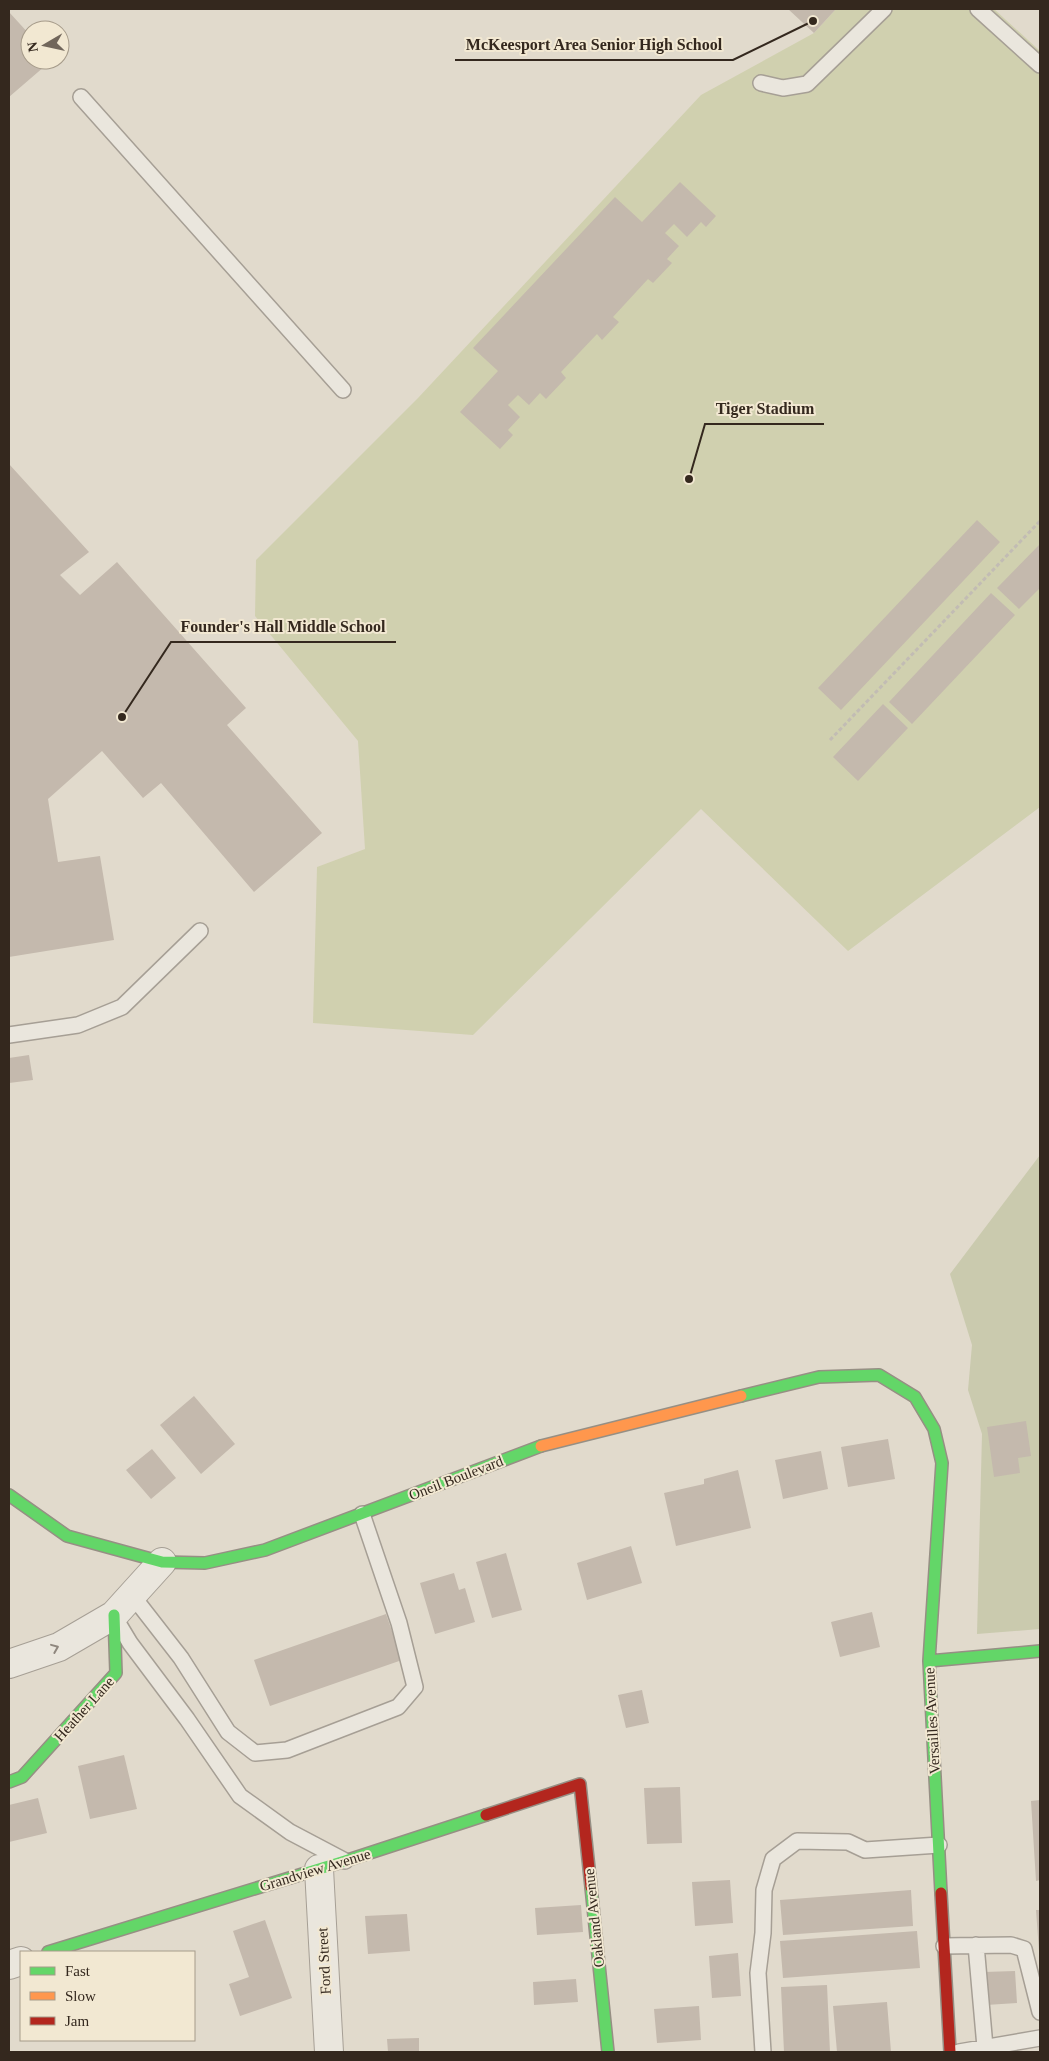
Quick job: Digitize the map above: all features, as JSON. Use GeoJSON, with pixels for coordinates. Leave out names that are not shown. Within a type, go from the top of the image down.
{"type":"FeatureCollection","features":[{"type":"Feature","properties":{"kind":"street","name":"Oneil Boulevard"},"geometry":{"type":"LineString","coordinates":[[9,1494],[67,1536],[162,1562],[205,1563],[265,1550],[538,1447],[819,1377],[879,1375],[914,1397]]}},
{"type":"Feature","properties":{"kind":"street","name":"Versailles Avenue"},"geometry":{"type":"LineString","coordinates":[[914,1397],[934,1429],[942,1463],[929,1661],[950,2052]]}},
{"type":"Feature","properties":{"kind":"street"},"geometry":{"type":"LineString","coordinates":[[9,1664],[60,1647],[114,1615],[162,1562]]}},
{"type":"Feature","properties":{"kind":"street","name":"Heather Lane"},"geometry":{"type":"LineString","coordinates":[[9,1782],[22,1776],[116,1674],[114,1615]]}},
{"type":"Feature","properties":{"kind":"street"},"geometry":{"type":"LineString","coordinates":[[929,1661],[1040,1651]]}},
{"type":"Feature","properties":{"kind":"street","name":"Grandview Avenue"},"geometry":{"type":"LineString","coordinates":[[51,1951],[319,1870],[580,1784]]}},
{"type":"Feature","properties":{"kind":"street","name":"Oakland Avenue"},"geometry":{"type":"LineString","coordinates":[[580,1784],[608,2052]]}},
{"type":"Feature","properties":{"kind":"street","name":"Ford Street"},"geometry":{"type":"LineString","coordinates":[[319,1870],[329,2052]]}},
{"type":"Feature","properties":{"kind":"lane"},"geometry":{"type":"LineString","coordinates":[[761,83],[783,88],[807,84],[884,9]]}},
{"type":"Feature","properties":{"kind":"lane"},"geometry":{"type":"LineString","coordinates":[[978,9],[1040,65]]}},
{"type":"Feature","properties":{"kind":"lane"},"geometry":{"type":"LineString","coordinates":[[81,97],[343,390]]}},
{"type":"Feature","properties":{"kind":"lane"},"geometry":{"type":"LineString","coordinates":[[9,1035],[78,1025],[122,1007],[200,931]]}},
{"type":"Feature","properties":{"kind":"lane"},"geometry":{"type":"LineString","coordinates":[[132,1596],[181,1658],[228,1732],[255,1753],[287,1750],[398,1707],[415,1687],[399,1623],[362,1514]]}},
{"type":"Feature","properties":{"kind":"lane"},"geometry":{"type":"LineString","coordinates":[[114,1615],[130,1643],[187,1719],[240,1796],[290,1832],[345,1861]]}},
{"type":"Feature","properties":{"kind":"lane"},"geometry":{"type":"LineString","coordinates":[[763,2052],[758,1972],[763,1933],[764,1890],[773,1859],[797,1841],[848,1842],[865,1850],[939,1845]]}},
{"type":"Feature","properties":{"kind":"lane"},"geometry":{"type":"LineString","coordinates":[[976,1945],[985,2047]]}},
{"type":"Feature","properties":{"kind":"lane"},"geometry":{"type":"LineString","coordinates":[[944,1946],[1011,1945],[1024,1949],[1040,2012]]}},
{"type":"Feature","properties":{"kind":"lane"},"geometry":{"type":"LineString","coordinates":[[959,2052],[1040,2038]]}},
{"type":"Feature","properties":{"kind":"path"},"geometry":{"type":"LineString","coordinates":[[830,740],[1040,521]]}},
{"type":"Feature","properties":{"kind":"green space"},"geometry":{"type":"Polygon","coordinates":[[[836,9],[994,9],[1040,51],[1040,807],[848,951],[701,809],[473,1035],[313,1023],[317,867],[365,849],[358,741],[255,616],[256,560],[418,398],[701,95],[814,33],[836,9]]]}},
{"type":"Feature","properties":{"kind":"green space"},"geometry":{"type":"Polygon","coordinates":[[[1040,1155],[1040,1629],[977,1634],[982,1434],[968,1390],[972,1345],[950,1274],[1040,1155]]]}},
{"type":"Feature","properties":{"kind":"building"},"geometry":{"type":"Polygon","coordinates":[[[788,9],[836,9],[814,33],[788,9]]]}},
{"type":"Feature","properties":{"kind":"building"},"geometry":{"type":"Polygon","coordinates":[[[9,12],[20,24],[20,70],[40,70],[9,97],[9,12]]]}},
{"type":"Feature","properties":{"kind":"building"},"geometry":{"type":"Polygon","coordinates":[[[680,182],[716,216],[706,227],[701,222],[687,237],[674,224],[665,233],[679,246],[667,259],[672,263],[653,283],[648,279],[613,317],[619,322],[602,340],[597,334],[561,372],[566,378],[546,399],[540,393],[529,405],[518,395],[508,405],[520,417],[508,430],[513,435],[500,449],[460,412],[498,371],[473,348],[615,197],[642,222],[680,182]]]}},
{"type":"Feature","properties":{"kind":"building"},"geometry":{"type":"Polygon","coordinates":[[[9,464],[89,552],[60,575],[80,595],[117,562],[246,708],[227,725],[322,833],[254,892],[161,783],[143,798],[102,751],[48,799],[58,862],[100,856],[114,940],[9,957],[9,464]]]}},
{"type":"Feature","properties":{"kind":"building"},"geometry":{"type":"Polygon","coordinates":[[[977,520],[1000,542],[841,710],[818,688],[977,520]]]}},
{"type":"Feature","properties":{"kind":"building"},"geometry":{"type":"Polygon","coordinates":[[[1040,544],[1040,588],[1019,609],[997,588],[1040,544]]]}},
{"type":"Feature","properties":{"kind":"building"},"geometry":{"type":"Polygon","coordinates":[[[991,593],[1015,615],[912,724],[889,702],[991,593]]]}},
{"type":"Feature","properties":{"kind":"building"},"geometry":{"type":"Polygon","coordinates":[[[883,704],[908,728],[858,781],[833,757],[883,704]]]}},
{"type":"Feature","properties":{"kind":"building"},"geometry":{"type":"Polygon","coordinates":[[[29,1055],[33,1080],[9,1083],[9,1058],[29,1055]]]}},
{"type":"Feature","properties":{"kind":"building"},"geometry":{"type":"Polygon","coordinates":[[[194,1396],[235,1444],[201,1474],[160,1425],[194,1396]]]}},
{"type":"Feature","properties":{"kind":"building"},"geometry":{"type":"Polygon","coordinates":[[[1026,1421],[1031,1456],[1018,1458],[1020,1473],[994,1477],[987,1427],[1026,1421]]]}},
{"type":"Feature","properties":{"kind":"building"},"geometry":{"type":"Polygon","coordinates":[[[888,1439],[895,1479],[848,1487],[841,1447],[888,1439]]]}},
{"type":"Feature","properties":{"kind":"building"},"geometry":{"type":"Polygon","coordinates":[[[152,1449],[176,1478],[151,1499],[126,1470],[152,1449]]]}},
{"type":"Feature","properties":{"kind":"building"},"geometry":{"type":"Polygon","coordinates":[[[821,1451],[828,1489],[783,1499],[775,1460],[821,1451]]]}},
{"type":"Feature","properties":{"kind":"building"},"geometry":{"type":"Polygon","coordinates":[[[738,1470],[751,1528],[676,1546],[664,1493],[704,1484],[704,1479],[738,1470]]]}},
{"type":"Feature","properties":{"kind":"building"},"geometry":{"type":"Polygon","coordinates":[[[631,1546],[642,1583],[587,1600],[577,1563],[631,1546]]]}},
{"type":"Feature","properties":{"kind":"building"},"geometry":{"type":"Polygon","coordinates":[[[506,1553],[522,1610],[492,1618],[476,1562],[506,1553]]]}},
{"type":"Feature","properties":{"kind":"building"},"geometry":{"type":"Polygon","coordinates":[[[454,1573],[459,1590],[465,1588],[475,1622],[435,1634],[420,1583],[454,1573]]]}},
{"type":"Feature","properties":{"kind":"building"},"geometry":{"type":"Polygon","coordinates":[[[872,1612],[880,1647],[840,1657],[831,1622],[872,1612]]]}},
{"type":"Feature","properties":{"kind":"building"},"geometry":{"type":"Polygon","coordinates":[[[386,1614],[402,1660],[270,1706],[254,1660],[386,1614]]]}},
{"type":"Feature","properties":{"kind":"building"},"geometry":{"type":"Polygon","coordinates":[[[642,1690],[649,1723],[626,1728],[618,1695],[642,1690]]]}},
{"type":"Feature","properties":{"kind":"building"},"geometry":{"type":"Polygon","coordinates":[[[124,1755],[137,1809],[90,1819],[78,1766],[124,1755]]]}},
{"type":"Feature","properties":{"kind":"building"},"geometry":{"type":"Polygon","coordinates":[[[680,1787],[682,1843],[647,1844],[644,1788],[680,1787]]]}},
{"type":"Feature","properties":{"kind":"building"},"geometry":{"type":"Polygon","coordinates":[[[38,1798],[47,1833],[9,1842],[9,1805],[38,1798]]]}},
{"type":"Feature","properties":{"kind":"building"},"geometry":{"type":"Polygon","coordinates":[[[1040,1800],[1040,1880],[1036,1881],[1031,1801],[1040,1800]]]}},
{"type":"Feature","properties":{"kind":"building"},"geometry":{"type":"Polygon","coordinates":[[[730,1880],[733,1923],[695,1926],[692,1882],[730,1880]]]}},
{"type":"Feature","properties":{"kind":"building"},"geometry":{"type":"Polygon","coordinates":[[[911,1890],[913,1926],[783,1935],[780,1900],[911,1890]]]}},
{"type":"Feature","properties":{"kind":"building"},"geometry":{"type":"Polygon","coordinates":[[[581,1905],[583,1932],[537,1935],[535,1908],[581,1905]]]}},
{"type":"Feature","properties":{"kind":"building"},"geometry":{"type":"Polygon","coordinates":[[[1036,1910],[1040,1910],[1040,1951],[1039,1951],[1036,1910]]]}},
{"type":"Feature","properties":{"kind":"building"},"geometry":{"type":"Polygon","coordinates":[[[407,1914],[410,1951],[368,1954],[365,1916],[407,1914]]]}},
{"type":"Feature","properties":{"kind":"building"},"geometry":{"type":"Polygon","coordinates":[[[265,1920],[292,1998],[240,2016],[229,1984],[249,1977],[233,1931],[265,1920]]]}},
{"type":"Feature","properties":{"kind":"building"},"geometry":{"type":"Polygon","coordinates":[[[917,1931],[920,1968],[783,1978],[780,1941],[917,1931]]]}},
{"type":"Feature","properties":{"kind":"building"},"geometry":{"type":"Polygon","coordinates":[[[738,1953],[741,1996],[712,1998],[709,1956],[738,1953]]]}},
{"type":"Feature","properties":{"kind":"building"},"geometry":{"type":"Polygon","coordinates":[[[1015,1971],[1017,2003],[986,2005],[984,1972],[1015,1971]]]}},
{"type":"Feature","properties":{"kind":"building"},"geometry":{"type":"Polygon","coordinates":[[[576,1979],[578,2002],[534,2005],[533,1982],[576,1979]]]}},
{"type":"Feature","properties":{"kind":"building"},"geometry":{"type":"Polygon","coordinates":[[[827,1985],[830,2052],[784,2052],[781,1987],[827,1985]]]}},
{"type":"Feature","properties":{"kind":"building"},"geometry":{"type":"Polygon","coordinates":[[[887,2002],[891,2052],[837,2052],[833,2006],[887,2002]]]}},
{"type":"Feature","properties":{"kind":"building"},"geometry":{"type":"Polygon","coordinates":[[[699,2006],[701,2040],[657,2043],[654,2009],[699,2006]]]}},
{"type":"Feature","properties":{"kind":"building"},"geometry":{"type":"Polygon","coordinates":[[[419,2038],[419,2052],[388,2052],[387,2039],[419,2038]]]}},
{"type":"Feature","properties":{"kind":"traffic: fast"},"geometry":{"type":"LineString","coordinates":[[741,1396],[819,1377],[879,1375],[915,1397],[934,1429],[942,1463],[929,1661],[941,1893]]}},
{"type":"Feature","properties":{"kind":"traffic: fast"},"geometry":{"type":"LineString","coordinates":[[9,1495],[67,1536],[162,1562],[205,1563],[265,1550],[541,1446]]}},
{"type":"Feature","properties":{"kind":"traffic: fast"},"geometry":{"type":"LineString","coordinates":[[9,1782],[22,1777],[116,1673],[114,1615]]}},
{"type":"Feature","properties":{"kind":"traffic: fast"},"geometry":{"type":"LineString","coordinates":[[929,1661],[1040,1651]]}},
{"type":"Feature","properties":{"kind":"traffic: fast"},"geometry":{"type":"LineString","coordinates":[[51,1951],[345,1861],[486,1815]]}},
{"type":"Feature","properties":{"kind":"traffic: fast"},"geometry":{"type":"LineString","coordinates":[[591,1887],[608,2052]]}},
{"type":"Feature","properties":{"kind":"traffic: slow"},"geometry":{"type":"LineString","coordinates":[[541,1446],[741,1396]]}},
{"type":"Feature","properties":{"kind":"traffic: jam"},"geometry":{"type":"LineString","coordinates":[[486,1815],[580,1784],[591,1887]]}},
{"type":"Feature","properties":{"kind":"traffic: jam"},"geometry":{"type":"LineString","coordinates":[[941,1893],[950,2052]]}},
{"type":"Feature","properties":{"kind":"place","name":"McKeesport Area Senior High School"},"geometry":{"type":"Point","coordinates":[813,21]}},
{"type":"Feature","properties":{"kind":"place","name":"Tiger Stadium"},"geometry":{"type":"Point","coordinates":[689,479]}},
{"type":"Feature","properties":{"kind":"place","name":"Founder's Hall Middle School"},"geometry":{"type":"Point","coordinates":[122,717]}}]}
